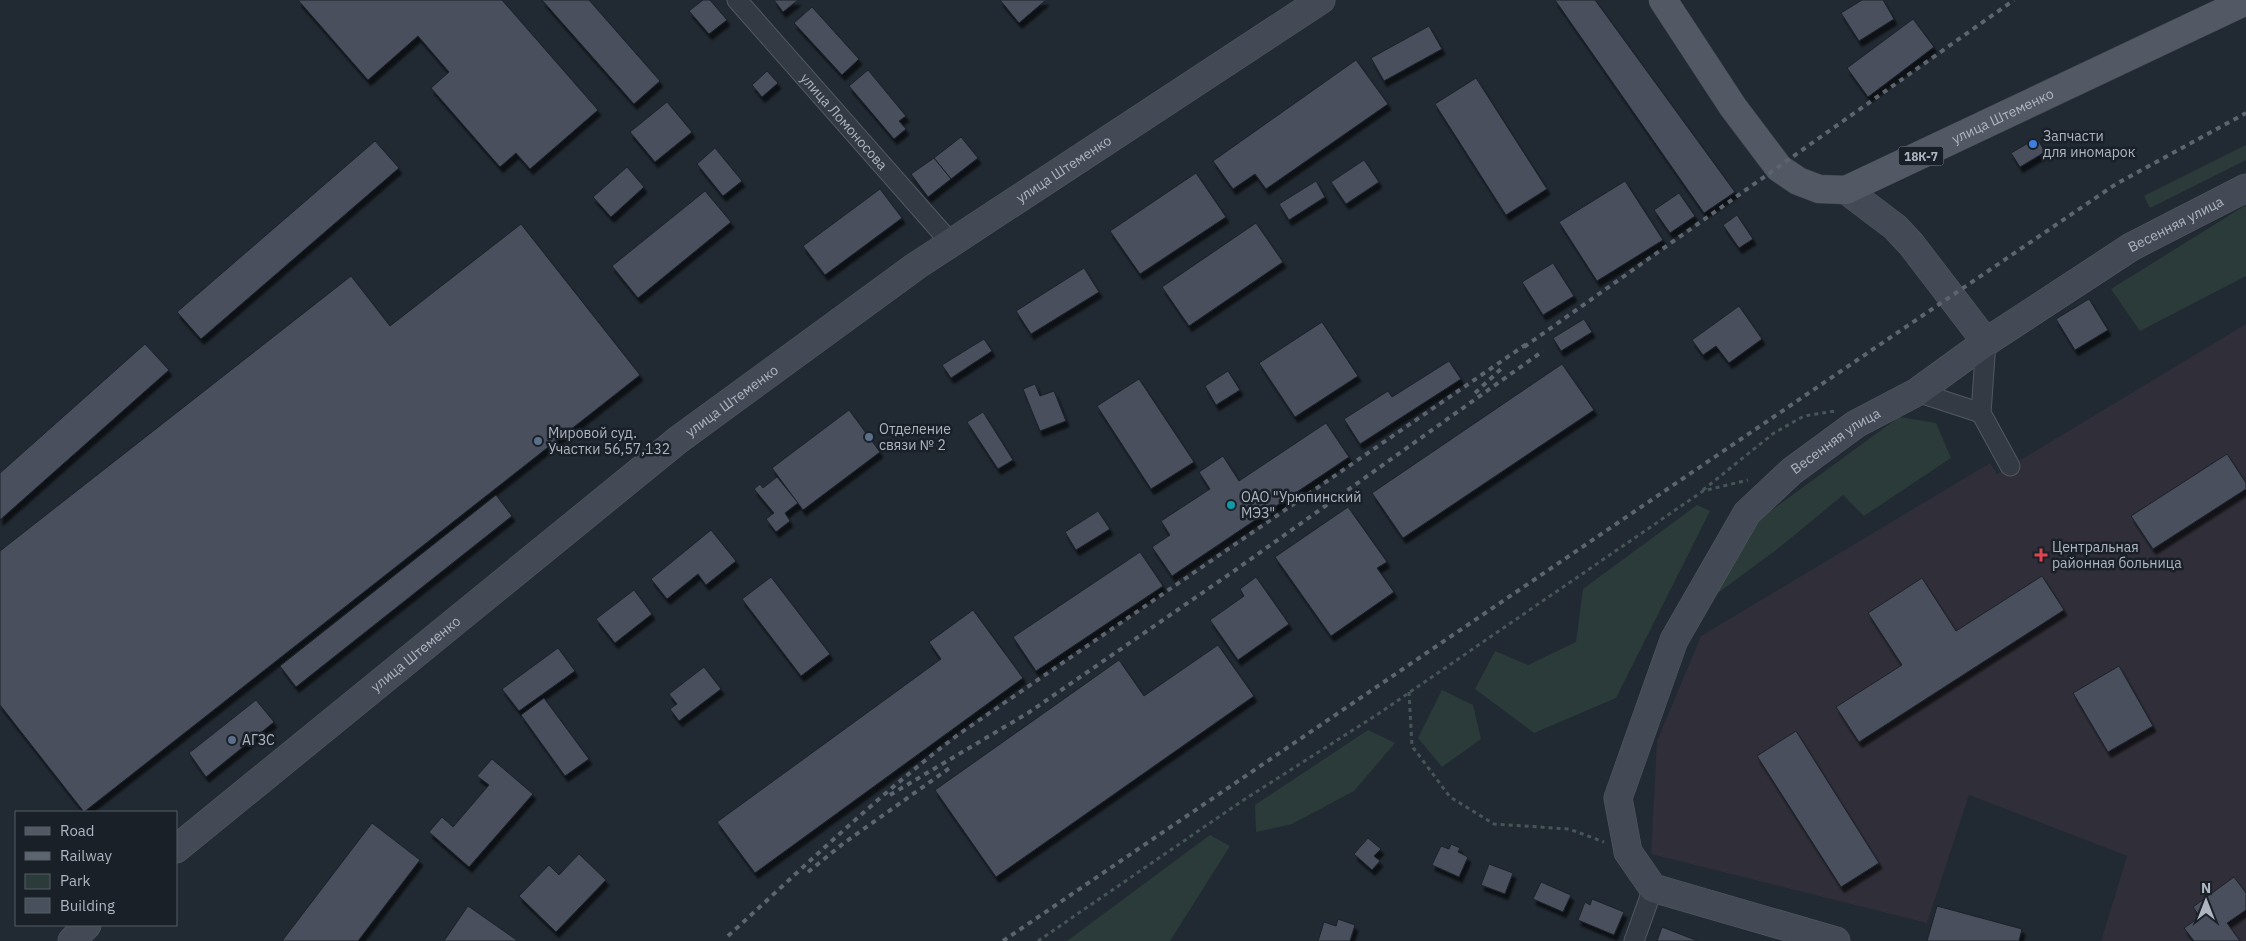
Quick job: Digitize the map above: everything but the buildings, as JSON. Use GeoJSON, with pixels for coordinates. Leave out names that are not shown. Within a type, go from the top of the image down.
{"type":"FeatureCollection","features":[{"type":"Feature","properties":{"kind":"main road","name":"улица Штеменко"},"geometry":{"type":"LineString","coordinates":[[178,847],[678,440],[916,266],[1321,0]]}},
{"type":"Feature","properties":{"kind":"main road","name":"улица Штеменко"},"geometry":{"type":"LineString","coordinates":[[1663,0],[1733,106],[1779,168],[1798,181],[1819,189],[1846,190],[2246,1]]}},
{"type":"Feature","properties":{"kind":"main road","name":"Весенняя улица"},"geometry":{"type":"LineString","coordinates":[[1628,852],[1618,798],[1674,640],[1747,513],[1792,471],[1856,424],[1917,392],[1986,342],[2131,247],[2246,188]]}},
{"type":"Feature","properties":{"kind":"main road"},"geometry":{"type":"LineString","coordinates":[[1846,190],[1895,227],[1911,244],[1986,342]]}},
{"type":"Feature","properties":{"kind":"main road"},"geometry":{"type":"LineString","coordinates":[[1628,852],[1653,888],[1836,941]]}},
{"type":"Feature","properties":{"kind":"main road"},"geometry":{"type":"LineString","coordinates":[[72,941],[86,926]]}},
{"type":"Feature","properties":{"kind":"street","name":"улица Ломоносова"},"geometry":{"type":"LineString","coordinates":[[737,0],[951,243]]}},
{"type":"Feature","properties":{"kind":"street"},"geometry":{"type":"LineString","coordinates":[[1986,342],[1981,413],[2010,466]]}},
{"type":"Feature","properties":{"kind":"street"},"geometry":{"type":"LineString","coordinates":[[1917,392],[1981,413]]}},
{"type":"Feature","properties":{"kind":"street"},"geometry":{"type":"LineString","coordinates":[[1634,941],[1653,888]]}},
{"type":"Feature","properties":{"kind":"path"},"geometry":{"type":"LineString","coordinates":[[1038,941],[1242,801],[1409,692],[1703,490],[1774,433],[1804,416],[1842,410]]}},
{"type":"Feature","properties":{"kind":"path"},"geometry":{"type":"LineString","coordinates":[[1703,490],[1756,479]]}},
{"type":"Feature","properties":{"kind":"path"},"geometry":{"type":"LineString","coordinates":[[1409,692],[1412,746],[1450,796],[1494,824],[1569,829],[1628,852]]}},
{"type":"Feature","properties":{"kind":"shaded area","name":"Центральная районная больница"},"geometry":{"type":"Polygon","coordinates":[[[2246,324],[2246,941],[2101,941],[2127,856],[1969,795],[1927,923],[1651,854],[1657,741],[1701,636],[1990,463],[1997,474],[2246,324]]]}},
{"type":"Feature","properties":{"kind":"green space"},"geometry":{"type":"Polygon","coordinates":[[[2246,145],[2246,160],[2150,208],[2144,196],[2246,145]]]}},
{"type":"Feature","properties":{"kind":"green space"},"geometry":{"type":"Polygon","coordinates":[[[2246,205],[2246,276],[2140,331],[2111,289],[2246,205]]]}},
{"type":"Feature","properties":{"kind":"green space"},"geometry":{"type":"Polygon","coordinates":[[[1899,417],[1936,423],[1951,458],[1864,516],[1843,495],[1780,547],[1699,607],[1754,523],[1899,417]]]}},
{"type":"Feature","properties":{"kind":"green space"},"geometry":{"type":"Polygon","coordinates":[[[1697,505],[1710,511],[1616,698],[1534,733],[1475,689],[1495,651],[1528,665],[1576,642],[1583,589],[1697,505]]]}},
{"type":"Feature","properties":{"kind":"green space"},"geometry":{"type":"Polygon","coordinates":[[[1442,690],[1473,705],[1481,739],[1442,767],[1418,738],[1442,690]]]}},
{"type":"Feature","properties":{"kind":"green space"},"geometry":{"type":"Polygon","coordinates":[[[1368,730],[1395,743],[1354,791],[1292,824],[1256,832],[1255,805],[1368,730]]]}},
{"type":"Feature","properties":{"kind":"green space"},"geometry":{"type":"Polygon","coordinates":[[[1210,835],[1230,846],[1170,941],[1067,941],[1210,835]]]}},
{"type":"Feature","properties":{"kind":"railway"},"geometry":{"type":"LineString","coordinates":[[1524,347],[2014,0]]}},
{"type":"Feature","properties":{"kind":"railway"},"geometry":{"type":"LineString","coordinates":[[1003,941],[2116,184],[2246,113]]}},
{"type":"Feature","properties":{"kind":"railway"},"geometry":{"type":"LineString","coordinates":[[728,936],[870,807],[959,734],[1528,343]]}},
{"type":"Feature","properties":{"kind":"railway"},"geometry":{"type":"LineString","coordinates":[[890,795],[1028,713],[1234,571],[1543,351]]}},
{"type":"Feature","properties":{"kind":"railway"},"geometry":{"type":"LineString","coordinates":[[1475,393],[1502,368]]}},
{"type":"Feature","properties":{"kind":"railway"},"geometry":{"type":"LineString","coordinates":[[808,872],[844,843],[951,767]]}},
{"type":"Feature","properties":{"kind":"place","name":"Запчасти для иномарок"},"geometry":{"type":"Point","coordinates":[2033,144]}},
{"type":"Feature","properties":{"kind":"place","name":"Отделение связи № 2"},"geometry":{"type":"Point","coordinates":[869,437]}},
{"type":"Feature","properties":{"kind":"place","name":"Мировой суд. Участки 56,57,132"},"geometry":{"type":"Point","coordinates":[538,441]}},
{"type":"Feature","properties":{"kind":"place","name":"ОАО \"Урюпинский МЭЗ\""},"geometry":{"type":"Point","coordinates":[1231,505]}},
{"type":"Feature","properties":{"kind":"place","name":"Центральная районная больница"},"geometry":{"type":"Point","coordinates":[2041,555]}},
{"type":"Feature","properties":{"kind":"place","name":"АГЗС"},"geometry":{"type":"Point","coordinates":[232,740]}}]}
